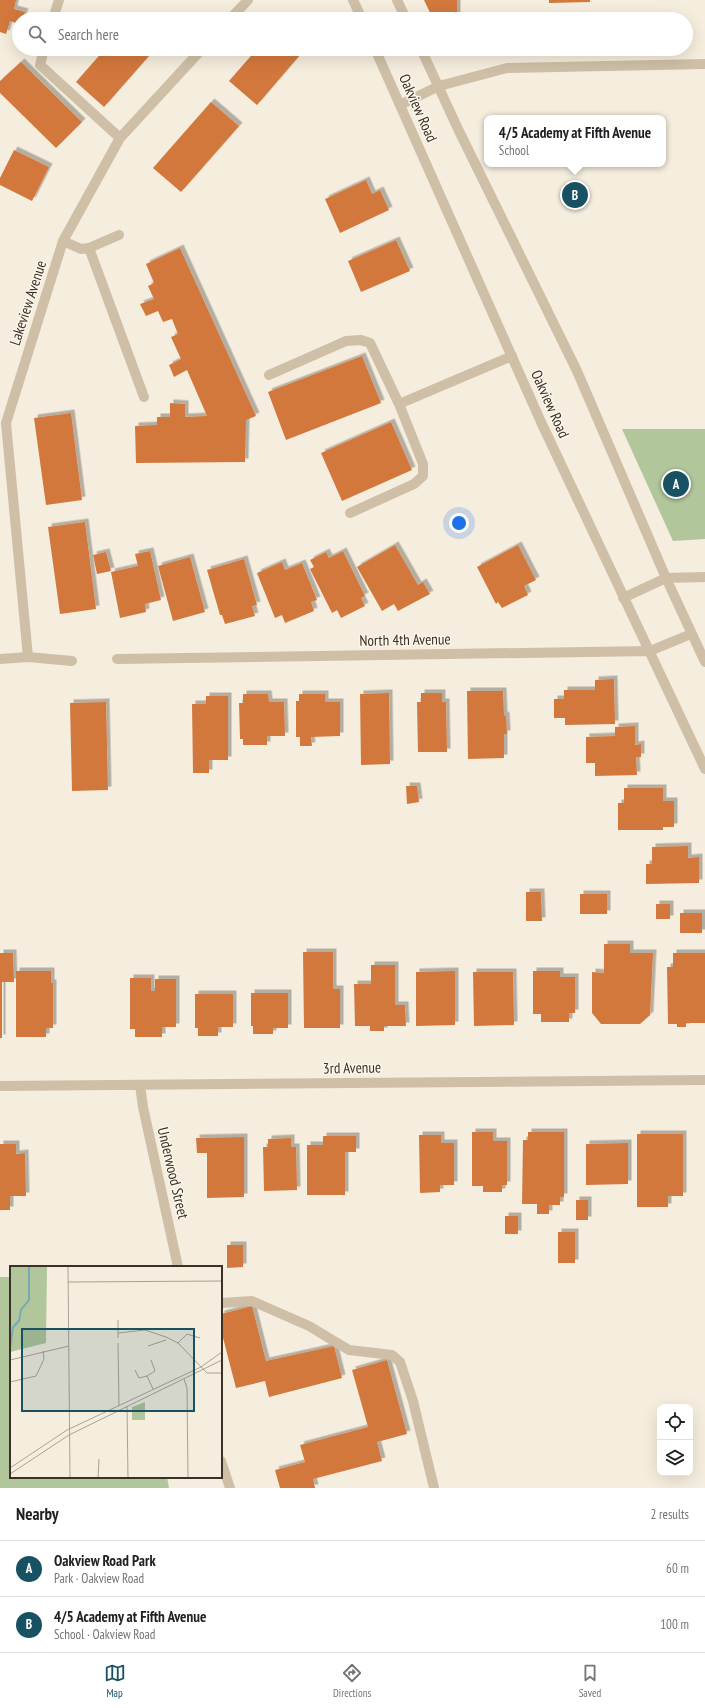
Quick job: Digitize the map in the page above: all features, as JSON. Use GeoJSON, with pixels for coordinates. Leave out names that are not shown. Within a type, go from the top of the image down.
{"type":"FeatureCollection","features":[{"type":"Feature","properties":{"kind":"street"},"geometry":{"type":"LineString","coordinates":[[55,12],[59,0]]}},
{"type":"Feature","properties":{"kind":"street"},"geometry":{"type":"LineString","coordinates":[[237,12],[248,0]]}},
{"type":"Feature","properties":{"kind":"street"},"geometry":{"type":"LineString","coordinates":[[353,0],[359,12]]}},
{"type":"Feature","properties":{"kind":"street"},"geometry":{"type":"LineString","coordinates":[[397,0],[403,12]]}},
{"type":"Feature","properties":{"kind":"street"},"geometry":{"type":"LineString","coordinates":[[42,56],[40,65],[120,138]]}},
{"type":"Feature","properties":{"kind":"street","name":"Lakeview Avenue"},"geometry":{"type":"LineString","coordinates":[[28,657],[6,423],[64,241],[120,138],[196,56]]}},
{"type":"Feature","properties":{"kind":"street","name":"Oakview Road"},"geometry":{"type":"LineString","coordinates":[[378,56],[512,356],[623,598],[705,769]]}},
{"type":"Feature","properties":{"kind":"street","name":"Oakview Road"},"geometry":{"type":"LineString","coordinates":[[424,56],[458,129],[577,371],[666,578],[705,662]]}},
{"type":"Feature","properties":{"kind":"street"},"geometry":{"type":"LineString","coordinates":[[400,105],[439,86],[506,68],[705,64]]}},
{"type":"Feature","properties":{"kind":"street"},"geometry":{"type":"LineString","coordinates":[[64,241],[81,249],[89,248],[119,235]]}},
{"type":"Feature","properties":{"kind":"street"},"geometry":{"type":"LineString","coordinates":[[89,248],[144,397]]}},
{"type":"Feature","properties":{"kind":"street"},"geometry":{"type":"LineString","coordinates":[[269,375],[346,341],[361,340],[370,343],[399,404],[423,464],[423,476],[414,484],[350,513]]}},
{"type":"Feature","properties":{"kind":"street"},"geometry":{"type":"LineString","coordinates":[[399,404],[512,356]]}},
{"type":"Feature","properties":{"kind":"street"},"geometry":{"type":"LineString","coordinates":[[623,598],[666,578],[705,577]]}},
{"type":"Feature","properties":{"kind":"street","name":"North 4th Avenue"},"geometry":{"type":"LineString","coordinates":[[117,659],[650,652],[691,634]]}},
{"type":"Feature","properties":{"kind":"street"},"geometry":{"type":"LineString","coordinates":[[0,659],[28,657],[72,661]]}},
{"type":"Feature","properties":{"kind":"street","name":"3rd Avenue"},"geometry":{"type":"LineString","coordinates":[[0,1086],[705,1080]]}},
{"type":"Feature","properties":{"kind":"street","name":"Underwood Street"},"geometry":{"type":"LineString","coordinates":[[140,1085],[142,1107],[178,1266]]}},
{"type":"Feature","properties":{"kind":"street"},"geometry":{"type":"LineString","coordinates":[[222,1303],[252,1300],[309,1326],[349,1350],[392,1355],[400,1362],[413,1401],[434,1488]]}},
{"type":"Feature","properties":{"kind":"street"},"geometry":{"type":"LineString","coordinates":[[222,1464],[230,1488]]}},
{"type":"Feature","properties":{"kind":"green space"},"geometry":{"type":"Polygon","coordinates":[[[622,429],[705,429],[705,539],[673,541],[622,429]]]}},
{"type":"Feature","properties":{"kind":"green space"},"geometry":{"type":"Polygon","coordinates":[[[0,1277],[10,1277],[10,1478],[167,1478],[169,1488],[0,1488],[0,1277]]]}},
{"type":"Feature","properties":{"kind":"building"},"geometry":{"type":"Polygon","coordinates":[[[0,0],[16,0],[14,9],[25,12],[12,12],[12,22],[10,21],[6,34],[0,32],[0,0]]]}},
{"type":"Feature","properties":{"kind":"building"},"geometry":{"type":"Polygon","coordinates":[[[424,0],[457,0],[457,12],[430,12],[424,0]]]}},
{"type":"Feature","properties":{"kind":"building"},"geometry":{"type":"Polygon","coordinates":[[[549,0],[590,0],[590,2],[549,3],[549,0]]]}},
{"type":"Feature","properties":{"kind":"building"},"geometry":{"type":"Polygon","coordinates":[[[99,56],[149,56],[104,107],[76,82],[99,56]]]}},
{"type":"Feature","properties":{"kind":"building"},"geometry":{"type":"Polygon","coordinates":[[[251,56],[299,56],[257,105],[229,81],[251,56]]]}},
{"type":"Feature","properties":{"kind":"building"},"geometry":{"type":"Polygon","coordinates":[[[21,62],[82,122],[56,148],[0,93],[0,81],[21,62]]]}},
{"type":"Feature","properties":{"kind":"building"},"geometry":{"type":"Polygon","coordinates":[[[211,102],[239,126],[181,192],[153,168],[211,102]]]}},
{"type":"Feature","properties":{"kind":"building"},"geometry":{"type":"Polygon","coordinates":[[[14,150],[49,167],[32,201],[0,185],[0,178],[14,150]]]}},
{"type":"Feature","properties":{"kind":"building"},"geometry":{"type":"Polygon","coordinates":[[[366,180],[372,194],[380,190],[389,210],[340,233],[325,199],[366,180]]]}},
{"type":"Feature","properties":{"kind":"building"},"geometry":{"type":"Polygon","coordinates":[[[396,240],[410,271],[361,292],[348,261],[396,240]]]}},
{"type":"Feature","properties":{"kind":"building"},"geometry":{"type":"Polygon","coordinates":[[[180,248],[256,416],[246,420],[245,462],[136,463],[135,426],[157,425],[157,417],[170,417],[170,403],[185,404],[185,417],[207,416],[187,370],[174,377],[169,365],[181,359],[171,337],[178,334],[172,319],[163,322],[158,311],[146,316],[140,304],[154,299],[148,286],[154,283],[146,264],[180,248]]]}},
{"type":"Feature","properties":{"kind":"building"},"geometry":{"type":"Polygon","coordinates":[[[362,356],[381,403],[286,440],[268,392],[362,356]]]}},
{"type":"Feature","properties":{"kind":"building"},"geometry":{"type":"Polygon","coordinates":[[[71,413],[82,500],[46,505],[34,418],[71,413]]]}},
{"type":"Feature","properties":{"kind":"building"},"geometry":{"type":"Polygon","coordinates":[[[391,422],[412,470],[342,501],[321,453],[391,422]]]}},
{"type":"Feature","properties":{"kind":"building"},"geometry":{"type":"Polygon","coordinates":[[[85,522],[96,609],[60,614],[48,527],[85,522]]]}},
{"type":"Feature","properties":{"kind":"building"},"geometry":{"type":"Polygon","coordinates":[[[395,545],[418,585],[423,582],[430,594],[398,611],[394,604],[382,611],[357,567],[395,545]]]}},
{"type":"Feature","properties":{"kind":"building"},"geometry":{"type":"Polygon","coordinates":[[[518,545],[536,580],[524,586],[528,595],[502,608],[498,602],[496,604],[477,567],[518,545]]]}},
{"type":"Feature","properties":{"kind":"building"},"geometry":{"type":"Polygon","coordinates":[[[150,551],[161,600],[145,604],[146,612],[120,618],[111,572],[138,566],[135,554],[150,551]]]}},
{"type":"Feature","properties":{"kind":"building"},"geometry":{"type":"Polygon","coordinates":[[[343,551],[365,596],[361,598],[365,606],[341,618],[337,610],[332,613],[310,569],[314,567],[310,560],[326,552],[329,558],[343,551]]]}},
{"type":"Feature","properties":{"kind":"building"},"geometry":{"type":"Polygon","coordinates":[[[106,552],[111,571],[97,574],[93,555],[106,552]]]}},
{"type":"Feature","properties":{"kind":"building"},"geometry":{"type":"Polygon","coordinates":[[[190,557],[205,612],[173,621],[158,566],[190,557]]]}},
{"type":"Feature","properties":{"kind":"building"},"geometry":{"type":"Polygon","coordinates":[[[244,559],[257,605],[252,606],[255,616],[225,624],[222,615],[220,615],[207,570],[244,559]]]}},
{"type":"Feature","properties":{"kind":"building"},"geometry":{"type":"Polygon","coordinates":[[[282,562],[285,570],[302,563],[317,600],[311,602],[314,611],[285,623],[282,615],[275,618],[257,573],[282,562]]]}},
{"type":"Feature","properties":{"kind":"building"},"geometry":{"type":"Polygon","coordinates":[[[614,679],[615,724],[565,725],[565,718],[554,718],[554,699],[564,699],[564,690],[595,690],[595,680],[614,679]]]}},
{"type":"Feature","properties":{"kind":"building"},"geometry":{"type":"Polygon","coordinates":[[[467,691],[503,691],[504,716],[506,715],[507,734],[504,734],[504,758],[468,759],[467,691]]]}},
{"type":"Feature","properties":{"kind":"building"},"geometry":{"type":"Polygon","coordinates":[[[389,693],[390,764],[361,765],[360,694],[389,693]]]}},
{"type":"Feature","properties":{"kind":"building"},"geometry":{"type":"Polygon","coordinates":[[[421,693],[442,693],[442,702],[446,702],[447,752],[418,752],[417,702],[421,702],[421,693]]]}},
{"type":"Feature","properties":{"kind":"building"},"geometry":{"type":"Polygon","coordinates":[[[243,694],[268,694],[269,702],[284,702],[285,736],[267,736],[267,745],[243,745],[243,739],[240,739],[239,703],[243,703],[243,694]]]}},
{"type":"Feature","properties":{"kind":"building"},"geometry":{"type":"Polygon","coordinates":[[[299,694],[325,694],[325,702],[340,702],[340,736],[311,737],[312,746],[300,746],[300,737],[296,737],[296,701],[299,701],[299,694]]]}},
{"type":"Feature","properties":{"kind":"building"},"geometry":{"type":"Polygon","coordinates":[[[206,696],[228,696],[228,760],[209,760],[209,773],[193,773],[192,704],[206,704],[206,696]]]}},
{"type":"Feature","properties":{"kind":"building"},"geometry":{"type":"Polygon","coordinates":[[[106,702],[108,790],[72,791],[70,703],[106,702]]]}},
{"type":"Feature","properties":{"kind":"building"},"geometry":{"type":"Polygon","coordinates":[[[635,726],[635,745],[641,744],[641,757],[636,757],[637,775],[595,776],[595,763],[586,763],[586,737],[615,736],[615,727],[635,726]]]}},
{"type":"Feature","properties":{"kind":"building"},"geometry":{"type":"Polygon","coordinates":[[[406,786],[417,786],[419,802],[407,804],[406,786]]]}},
{"type":"Feature","properties":{"kind":"building"},"geometry":{"type":"Polygon","coordinates":[[[624,788],[663,788],[663,801],[674,801],[674,827],[663,827],[663,830],[618,830],[618,803],[624,803],[624,788]]]}},
{"type":"Feature","properties":{"kind":"building"},"geometry":{"type":"Polygon","coordinates":[[[688,846],[688,858],[699,857],[699,883],[646,884],[646,864],[652,864],[652,847],[688,846]]]}},
{"type":"Feature","properties":{"kind":"building"},"geometry":{"type":"Polygon","coordinates":[[[526,892],[541,892],[542,921],[526,921],[526,892]]]}},
{"type":"Feature","properties":{"kind":"building"},"geometry":{"type":"Polygon","coordinates":[[[580,894],[607,894],[607,914],[580,914],[580,894]]]}},
{"type":"Feature","properties":{"kind":"building"},"geometry":{"type":"Polygon","coordinates":[[[656,904],[670,904],[670,919],[656,919],[656,904]]]}},
{"type":"Feature","properties":{"kind":"building"},"geometry":{"type":"Polygon","coordinates":[[[680,913],[702,913],[702,933],[680,933],[680,913]]]}},
{"type":"Feature","properties":{"kind":"building"},"geometry":{"type":"Polygon","coordinates":[[[604,944],[630,944],[630,953],[653,953],[650,1015],[640,1024],[601,1024],[592,1013],[592,972],[604,973],[604,944]]]}},
{"type":"Feature","properties":{"kind":"building"},"geometry":{"type":"Polygon","coordinates":[[[303,952],[333,952],[333,989],[340,989],[340,1028],[304,1028],[303,952]]]}},
{"type":"Feature","properties":{"kind":"building"},"geometry":{"type":"Polygon","coordinates":[[[0,953],[13,953],[14,982],[2,982],[2,1038],[0,1038],[0,953]]]}},
{"type":"Feature","properties":{"kind":"building"},"geometry":{"type":"Polygon","coordinates":[[[673,953],[705,953],[705,1023],[686,1023],[686,1027],[677,1027],[677,1024],[668,1024],[667,967],[673,967],[673,953]]]}},
{"type":"Feature","properties":{"kind":"building"},"geometry":{"type":"Polygon","coordinates":[[[371,965],[395,965],[395,1005],[405,1005],[406,1026],[384,1026],[384,1031],[370,1031],[370,1026],[355,1026],[354,984],[371,984],[371,965]]]}},
{"type":"Feature","properties":{"kind":"building"},"geometry":{"type":"Polygon","coordinates":[[[16,971],[51,971],[51,983],[53,983],[53,1028],[46,1028],[46,1037],[16,1037],[16,971]]]}},
{"type":"Feature","properties":{"kind":"building"},"geometry":{"type":"Polygon","coordinates":[[[455,971],[455,1025],[416,1026],[416,972],[455,971]]]}},
{"type":"Feature","properties":{"kind":"building"},"geometry":{"type":"Polygon","coordinates":[[[533,971],[560,971],[560,977],[575,977],[575,1013],[569,1013],[569,1022],[541,1022],[541,1014],[533,1014],[533,971]]]}},
{"type":"Feature","properties":{"kind":"building"},"geometry":{"type":"Polygon","coordinates":[[[473,972],[513,972],[514,1025],[474,1026],[473,972]]]}},
{"type":"Feature","properties":{"kind":"building"},"geometry":{"type":"Polygon","coordinates":[[[130,978],[151,978],[151,991],[155,991],[155,979],[176,979],[176,1027],[162,1027],[162,1037],[135,1037],[135,1029],[130,1029],[130,978]]]}},
{"type":"Feature","properties":{"kind":"building"},"geometry":{"type":"Polygon","coordinates":[[[251,993],[288,993],[288,1028],[273,1028],[273,1034],[253,1034],[253,1026],[251,1026],[251,993]]]}},
{"type":"Feature","properties":{"kind":"building"},"geometry":{"type":"Polygon","coordinates":[[[195,994],[233,994],[233,1027],[218,1027],[218,1036],[198,1036],[198,1028],[195,1028],[195,994]]]}},
{"type":"Feature","properties":{"kind":"building"},"geometry":{"type":"Polygon","coordinates":[[[472,1132],[493,1132],[493,1141],[507,1141],[507,1185],[502,1185],[502,1192],[483,1192],[483,1186],[472,1186],[472,1132]]]}},
{"type":"Feature","properties":{"kind":"building"},"geometry":{"type":"Polygon","coordinates":[[[528,1132],[564,1132],[564,1197],[560,1197],[560,1205],[549,1205],[549,1214],[537,1214],[537,1204],[522,1204],[523,1140],[528,1140],[528,1132]]]}},
{"type":"Feature","properties":{"kind":"building"},"geometry":{"type":"Polygon","coordinates":[[[637,1134],[683,1134],[683,1196],[668,1196],[668,1207],[637,1207],[637,1134]]]}},
{"type":"Feature","properties":{"kind":"building"},"geometry":{"type":"Polygon","coordinates":[[[419,1135],[441,1135],[441,1143],[454,1143],[454,1185],[440,1185],[440,1192],[420,1193],[419,1135]]]}},
{"type":"Feature","properties":{"kind":"building"},"geometry":{"type":"Polygon","coordinates":[[[323,1136],[356,1136],[356,1152],[345,1152],[345,1195],[307,1195],[307,1145],[323,1145],[323,1136]]]}},
{"type":"Feature","properties":{"kind":"building"},"geometry":{"type":"Polygon","coordinates":[[[244,1137],[244,1197],[207,1198],[207,1153],[197,1153],[196,1138],[244,1137]]]}},
{"type":"Feature","properties":{"kind":"building"},"geometry":{"type":"Polygon","coordinates":[[[291,1138],[291,1147],[296,1147],[297,1190],[264,1191],[263,1147],[268,1147],[268,1139],[291,1138]]]}},
{"type":"Feature","properties":{"kind":"building"},"geometry":{"type":"Polygon","coordinates":[[[628,1143],[628,1184],[586,1185],[586,1144],[628,1143]]]}},
{"type":"Feature","properties":{"kind":"building"},"geometry":{"type":"Polygon","coordinates":[[[0,1144],[16,1144],[16,1154],[25,1153],[26,1196],[10,1196],[10,1210],[0,1210],[0,1144]]]}},
{"type":"Feature","properties":{"kind":"building"},"geometry":{"type":"Polygon","coordinates":[[[576,1200],[588,1200],[588,1220],[576,1220],[576,1200]]]}},
{"type":"Feature","properties":{"kind":"building"},"geometry":{"type":"Polygon","coordinates":[[[505,1216],[518,1216],[518,1234],[505,1234],[505,1216]]]}},
{"type":"Feature","properties":{"kind":"building"},"geometry":{"type":"Polygon","coordinates":[[[558,1232],[575,1232],[575,1263],[558,1263],[558,1232]]]}},
{"type":"Feature","properties":{"kind":"building"},"geometry":{"type":"Polygon","coordinates":[[[227,1245],[243,1245],[243,1267],[227,1268],[227,1245]]]}},
{"type":"Feature","properties":{"kind":"building"},"geometry":{"type":"Polygon","coordinates":[[[252,1306],[266,1361],[334,1346],[342,1378],[269,1397],[265,1381],[236,1388],[222,1334],[222,1314],[252,1306]]]}},
{"type":"Feature","properties":{"kind":"building"},"geometry":{"type":"Polygon","coordinates":[[[387,1360],[407,1434],[377,1442],[382,1461],[313,1479],[315,1488],[280,1488],[275,1470],[305,1462],[300,1445],[368,1427],[352,1370],[387,1360]]]}},
{"type":"Feature","properties":{"kind":"place","name":"4/5 Academy at Fifth Avenue"},"geometry":{"type":"Point","coordinates":[575,195]}},
{"type":"Feature","properties":{"kind":"place","name":"Oakview Road Park"},"geometry":{"type":"Point","coordinates":[676,484]}}]}
